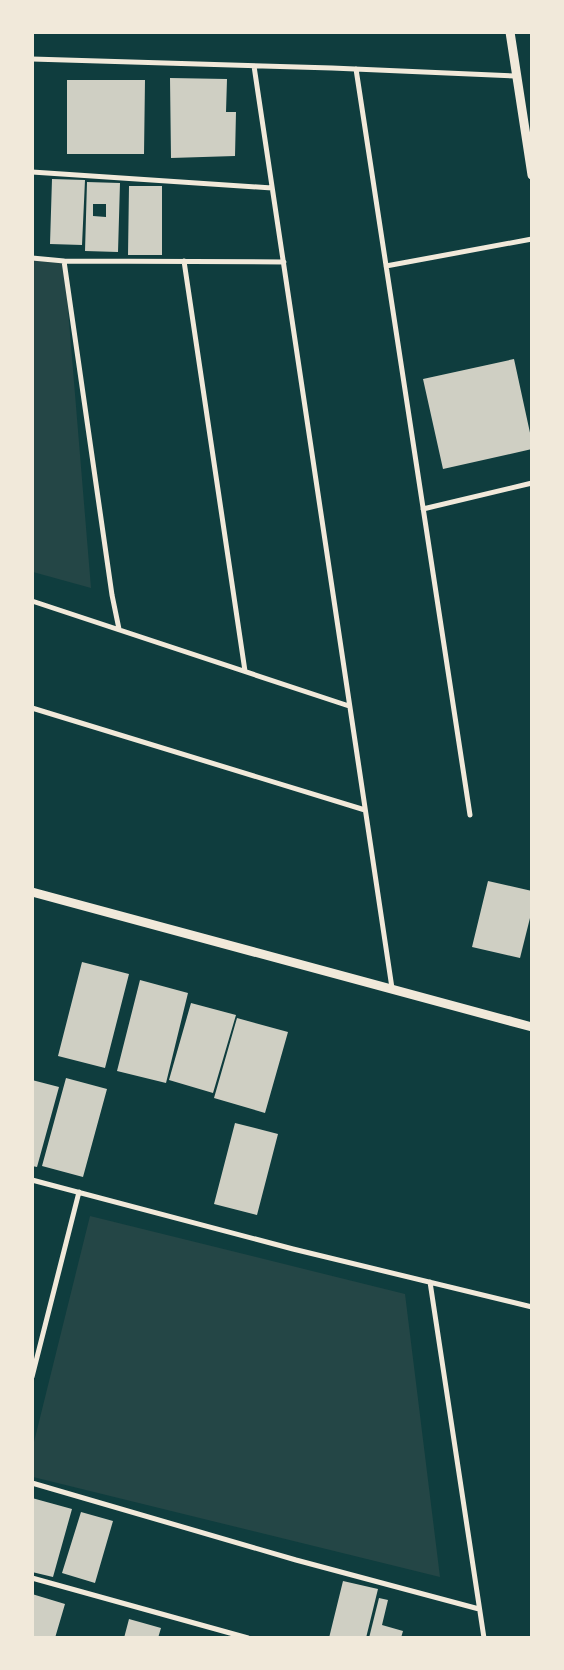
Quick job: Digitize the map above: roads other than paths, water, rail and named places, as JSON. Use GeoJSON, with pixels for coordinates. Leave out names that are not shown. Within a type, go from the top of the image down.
{"type":"FeatureCollection","features":[{"type":"Feature","properties":{"kind":"street"},"geometry":{"type":"LineString","coordinates":[[510,32],[532,175]]}},
{"type":"Feature","properties":{"kind":"street"},"geometry":{"type":"LineString","coordinates":[[32,58],[516,76]]}},
{"type":"Feature","properties":{"kind":"street"},"geometry":{"type":"LineString","coordinates":[[254,66],[392,988]]}},
{"type":"Feature","properties":{"kind":"street"},"geometry":{"type":"LineString","coordinates":[[356,69],[470,814]]}},
{"type":"Feature","properties":{"kind":"street"},"geometry":{"type":"LineString","coordinates":[[32,172],[272,188]]}},
{"type":"Feature","properties":{"kind":"street"},"geometry":{"type":"LineString","coordinates":[[386,266],[532,239]]}},
{"type":"Feature","properties":{"kind":"street"},"geometry":{"type":"LineString","coordinates":[[32,258],[64,261],[284,262]]}},
{"type":"Feature","properties":{"kind":"street"},"geometry":{"type":"LineString","coordinates":[[64,261],[111,586],[119,629]]}},
{"type":"Feature","properties":{"kind":"street"},"geometry":{"type":"LineString","coordinates":[[184,261],[244,671]]}},
{"type":"Feature","properties":{"kind":"street"},"geometry":{"type":"LineString","coordinates":[[423,509],[532,483]]}},
{"type":"Feature","properties":{"kind":"street"},"geometry":{"type":"LineString","coordinates":[[32,601],[349,706]]}},
{"type":"Feature","properties":{"kind":"street"},"geometry":{"type":"LineString","coordinates":[[32,708],[365,810]]}},
{"type":"Feature","properties":{"kind":"street"},"geometry":{"type":"LineString","coordinates":[[32,892],[532,1027]]}},
{"type":"Feature","properties":{"kind":"street"},"geometry":{"type":"LineString","coordinates":[[32,1180],[293,1249],[532,1307]]}},
{"type":"Feature","properties":{"kind":"street"},"geometry":{"type":"LineString","coordinates":[[32,1377],[79,1192]]}},
{"type":"Feature","properties":{"kind":"street"},"geometry":{"type":"LineString","coordinates":[[430,1282],[484,1638]]}},
{"type":"Feature","properties":{"kind":"street"},"geometry":{"type":"LineString","coordinates":[[32,1483],[296,1560],[479,1609]]}},
{"type":"Feature","properties":{"kind":"street"},"geometry":{"type":"LineString","coordinates":[[32,1578],[248,1638]]}}]}
